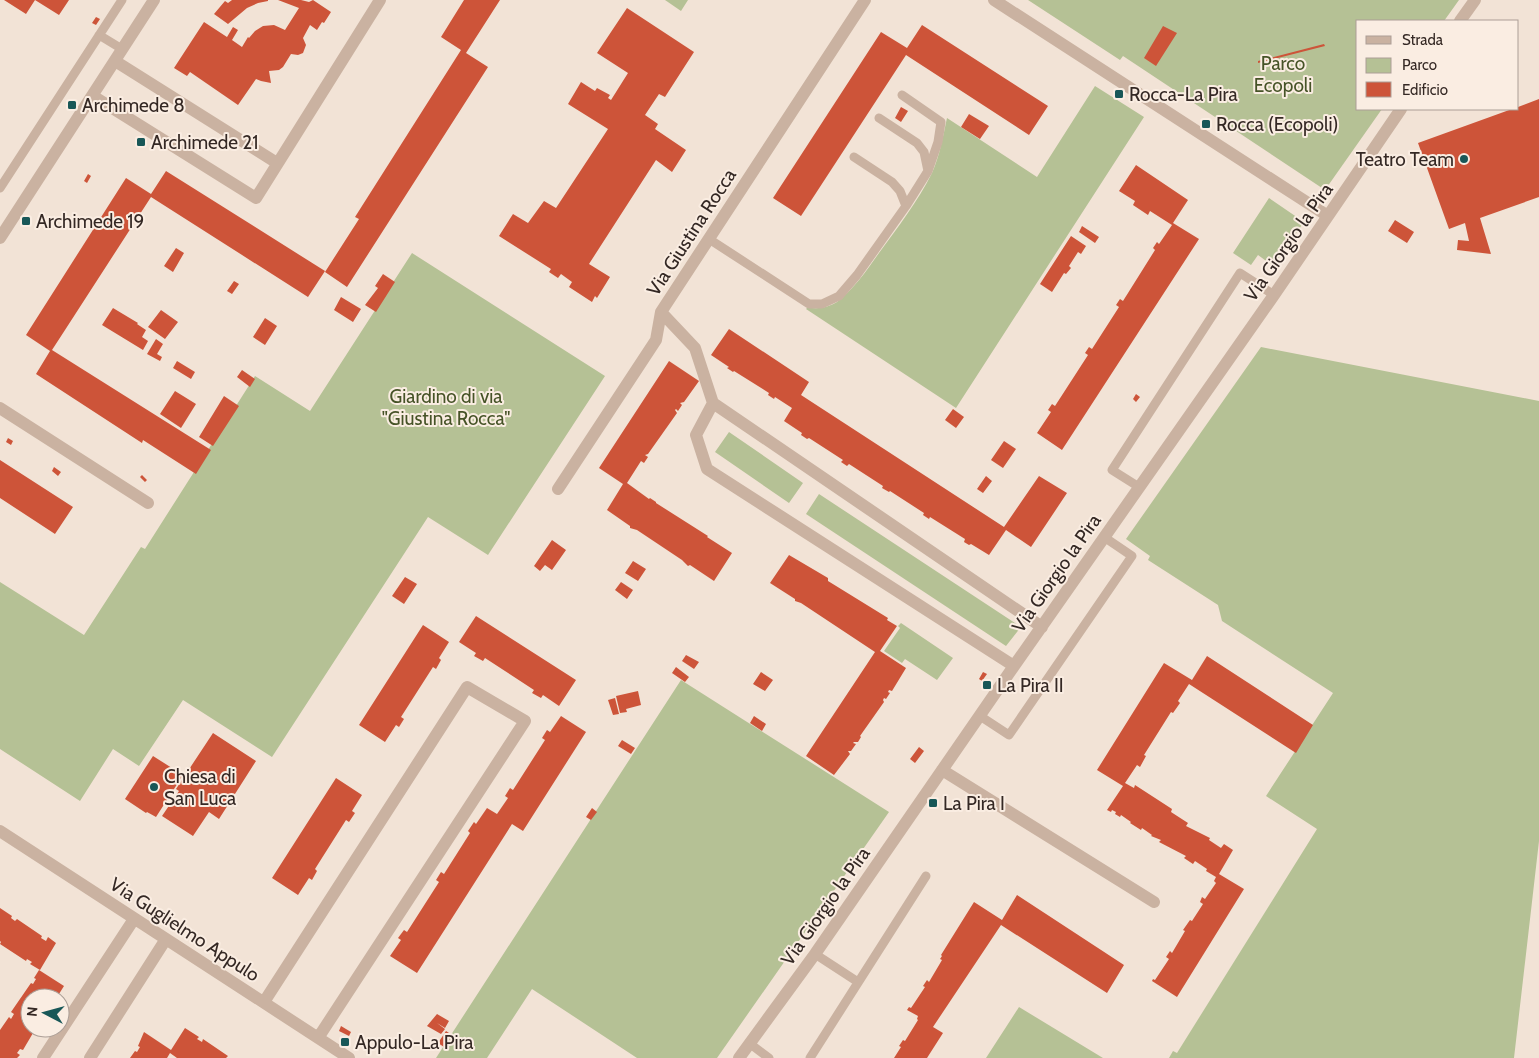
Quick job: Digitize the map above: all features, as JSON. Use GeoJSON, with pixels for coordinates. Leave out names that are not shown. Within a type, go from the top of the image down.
{"type":"FeatureCollection","features":[{"type":"Feature","properties":{"kind":"street"},"geometry":{"type":"LineString","coordinates":[[2,230],[93,96],[154,0]]}},
{"type":"Feature","properties":{"kind":"street"},"geometry":{"type":"LineString","coordinates":[[93,96],[256,198],[380,0]]}},
{"type":"Feature","properties":{"kind":"street","name":"Via Giustina Rocca"},"geometry":{"type":"LineString","coordinates":[[558,489],[656,340],[661,312],[865,0]]}},
{"type":"Feature","properties":{"kind":"street"},"geometry":{"type":"LineString","coordinates":[[994,0],[1328,216]]}},
{"type":"Feature","properties":{"kind":"street"},"geometry":{"type":"LineString","coordinates":[[1461,20],[1475,0]]}},
{"type":"Feature","properties":{"kind":"street"},"geometry":{"type":"LineString","coordinates":[[115,61],[277,163]]}},
{"type":"Feature","properties":{"kind":"street","name":"Via Giorgio la Pira"},"geometry":{"type":"LineString","coordinates":[[739,1058],[815,954],[1274,295],[1400,110]]}},
{"type":"Feature","properties":{"kind":"street"},"geometry":{"type":"LineString","coordinates":[[661,312],[695,348],[713,403],[1042,627]]}},
{"type":"Feature","properties":{"kind":"street"},"geometry":{"type":"LineString","coordinates":[[713,403],[696,435],[707,470],[1014,666]]}},
{"type":"Feature","properties":{"kind":"street"},"geometry":{"type":"LineString","coordinates":[[0,408],[148,503]]}},
{"type":"Feature","properties":{"kind":"street"},"geometry":{"type":"LineString","coordinates":[[264,1002],[467,687],[524,721],[318,1038]]}},
{"type":"Feature","properties":{"kind":"street"},"geometry":{"type":"LineString","coordinates":[[942,770],[1154,902]]}},
{"type":"Feature","properties":{"kind":"street","name":"Via Guglielmo Appulo"},"geometry":{"type":"LineString","coordinates":[[0,831],[349,1058]]}},
{"type":"Feature","properties":{"kind":"street"},"geometry":{"type":"LineString","coordinates":[[43,1058],[134,919]]}},
{"type":"Feature","properties":{"kind":"street"},"geometry":{"type":"LineString","coordinates":[[90,1058],[166,939]]}},
{"type":"Feature","properties":{"kind":"lane"},"geometry":{"type":"LineString","coordinates":[[0,188],[122,0]]}},
{"type":"Feature","properties":{"kind":"lane"},"geometry":{"type":"LineString","coordinates":[[100,35],[122,49]]}},
{"type":"Feature","properties":{"kind":"lane"},"geometry":{"type":"LineString","coordinates":[[709,239],[809,304],[822,304],[839,296],[857,275],[906,206],[928,171],[938,142],[941,122],[902,95]]}},
{"type":"Feature","properties":{"kind":"lane"},"geometry":{"type":"LineString","coordinates":[[879,118],[917,143],[924,152],[928,171]]}},
{"type":"Feature","properties":{"kind":"lane"},"geometry":{"type":"LineString","coordinates":[[854,157],[892,182],[900,191],[906,206]]}},
{"type":"Feature","properties":{"kind":"lane"},"geometry":{"type":"LineString","coordinates":[[1139,487],[1112,470],[1240,273],[1274,295]]}},
{"type":"Feature","properties":{"kind":"lane"},"geometry":{"type":"LineString","coordinates":[[980,716],[1009,736],[1132,556],[1104,537]]}},
{"type":"Feature","properties":{"kind":"lane"},"geometry":{"type":"LineString","coordinates":[[810,1058],[926,876]]}},
{"type":"Feature","properties":{"kind":"lane"},"geometry":{"type":"LineString","coordinates":[[815,954],[858,982]]}},
{"type":"Feature","properties":{"kind":"lane"},"geometry":{"type":"LineString","coordinates":[[749,1043],[769,1058]]}},
{"type":"Feature","properties":{"kind":"green space"},"geometry":{"type":"Polygon","coordinates":[[[665,0],[688,0],[681,11],[665,0]]]}},
{"type":"Feature","properties":{"kind":"green space","name":"Parco Ecopoli"},"geometry":{"type":"Polygon","coordinates":[[[1028,0],[1459,0],[1445,20],[1356,20],[1356,110],[1381,110],[1325,190],[1123,56],[1120,60],[1028,0]]]}},
{"type":"Feature","properties":{"kind":"green space"},"geometry":{"type":"Polygon","coordinates":[[[1095,86],[1144,117],[956,408],[806,309],[808,307],[823,308],[837,302],[855,285],[870,266],[914,204],[932,173],[947,118],[1037,177],[1095,86]]]}},
{"type":"Feature","properties":{"kind":"green space"},"geometry":{"type":"Polygon","coordinates":[[[1269,198],[1304,222],[1273,266],[1258,255],[1251,265],[1233,253],[1269,198]]]}},
{"type":"Feature","properties":{"kind":"green space","name":"Giardino di via \"Giustina Rocca\""},"geometry":{"type":"Polygon","coordinates":[[[412,253],[605,376],[488,555],[428,517],[272,757],[183,700],[139,766],[113,749],[80,801],[0,749],[0,582],[84,635],[141,547],[145,549],[255,376],[310,411],[412,253]]]}},
{"type":"Feature","properties":{"kind":"green space"},"geometry":{"type":"Polygon","coordinates":[[[1261,347],[1539,401],[1539,841],[1514,1058],[1169,1058],[1173,1051],[1177,1053],[1317,829],[1266,796],[1333,693],[1222,621],[1218,605],[1148,560],[1150,556],[1126,539],[1261,347]]]}},
{"type":"Feature","properties":{"kind":"green space"},"geometry":{"type":"Polygon","coordinates":[[[729,432],[803,483],[789,503],[715,452],[729,432]]]}},
{"type":"Feature","properties":{"kind":"green space"},"geometry":{"type":"Polygon","coordinates":[[[819,494],[1021,627],[1006,646],[806,514],[819,494]]]}},
{"type":"Feature","properties":{"kind":"green space"},"geometry":{"type":"Polygon","coordinates":[[[901,623],[953,658],[937,680],[905,659],[902,663],[884,651],[900,628],[898,626],[901,623]]]}},
{"type":"Feature","properties":{"kind":"green space"},"geometry":{"type":"Polygon","coordinates":[[[681,680],[889,812],[717,1058],[637,1058],[532,989],[487,1058],[436,1058],[681,680]]]}},
{"type":"Feature","properties":{"kind":"green space"},"geometry":{"type":"Polygon","coordinates":[[[1019,1007],[1103,1058],[986,1058],[1019,1007]]]}},
{"type":"Feature","properties":{"kind":"building"},"geometry":{"type":"Polygon","coordinates":[[[4,0],[35,0],[26,14],[4,0]]]}},
{"type":"Feature","properties":{"kind":"building"},"geometry":{"type":"Polygon","coordinates":[[[35,0],[69,0],[59,15],[35,0]]]}},
{"type":"Feature","properties":{"kind":"building"},"geometry":{"type":"Polygon","coordinates":[[[232,0],[268,1],[247,8],[228,24],[214,14],[225,1],[228,3],[232,0]]]}},
{"type":"Feature","properties":{"kind":"building"},"geometry":{"type":"Polygon","coordinates":[[[278,0],[309,2],[313,0],[331,12],[317,30],[310,25],[303,38],[306,45],[303,53],[298,55],[291,54],[283,67],[279,70],[269,71],[271,83],[256,79],[238,105],[190,72],[187,76],[174,68],[204,22],[227,37],[233,27],[238,30],[232,40],[242,47],[248,37],[263,26],[274,25],[285,30],[299,8],[278,0]]]}},
{"type":"Feature","properties":{"kind":"building"},"geometry":{"type":"Polygon","coordinates":[[[464,0],[500,0],[466,53],[488,67],[347,287],[325,272],[359,219],[355,217],[461,50],[441,37],[464,0]]]}},
{"type":"Feature","properties":{"kind":"building"},"geometry":{"type":"Polygon","coordinates":[[[627,8],[694,52],[665,97],[659,94],[645,115],[658,124],[655,129],[686,150],[672,172],[656,160],[589,264],[610,277],[597,298],[595,296],[592,302],[569,287],[572,282],[561,274],[558,278],[549,272],[551,269],[499,236],[513,214],[528,223],[544,201],[556,208],[608,129],[568,104],[581,82],[595,91],[597,88],[610,95],[608,98],[611,100],[628,73],[597,53],[627,8]]]}},
{"type":"Feature","properties":{"kind":"building"},"geometry":{"type":"Polygon","coordinates":[[[96,17],[100,19],[96,25],[92,23],[96,17]]]}},
{"type":"Feature","properties":{"kind":"building"},"geometry":{"type":"Polygon","coordinates":[[[922,25],[1048,106],[1029,135],[906,55],[801,216],[773,198],[881,32],[907,48],[922,25]]]}},
{"type":"Feature","properties":{"kind":"building"},"geometry":{"type":"Polygon","coordinates":[[[1163,26],[1177,33],[1156,66],[1144,58],[1163,26]]]}},
{"type":"Feature","properties":{"kind":"building"},"geometry":{"type":"Polygon","coordinates":[[[1324,44],[1325,46],[1258,63],[1258,61],[1324,44]]]}},
{"type":"Feature","properties":{"kind":"building"},"geometry":{"type":"Polygon","coordinates":[[[1539,99],[1539,197],[1480,218],[1491,254],[1457,250],[1458,240],[1469,241],[1465,223],[1449,229],[1418,143],[1509,110],[1519,110],[1519,107],[1539,99]]]}},
{"type":"Feature","properties":{"kind":"building"},"geometry":{"type":"Polygon","coordinates":[[[901,107],[908,111],[901,122],[895,118],[901,107]]]}},
{"type":"Feature","properties":{"kind":"building"},"geometry":{"type":"Polygon","coordinates":[[[969,114],[989,126],[980,139],[961,127],[969,114]]]}},
{"type":"Feature","properties":{"kind":"building"},"geometry":{"type":"Polygon","coordinates":[[[1136,165],[1188,200],[1173,223],[1199,239],[1062,450],[1037,433],[1051,412],[1048,410],[1052,404],[1055,406],[1088,355],[1085,353],[1089,347],[1092,349],[1119,307],[1116,305],[1120,299],[1123,301],[1155,250],[1153,248],[1157,242],[1159,244],[1172,225],[1150,211],[1148,215],[1133,205],[1135,201],[1119,191],[1136,165]]]}},
{"type":"Feature","properties":{"kind":"building"},"geometry":{"type":"Polygon","coordinates":[[[166,171],[325,271],[308,297],[151,197],[52,350],[211,450],[196,474],[143,440],[142,443],[36,374],[50,351],[26,335],[126,178],[151,194],[166,171]]]}},
{"type":"Feature","properties":{"kind":"building"},"geometry":{"type":"Polygon","coordinates":[[[88,174],[91,176],[87,183],[84,181],[88,174]]]}},
{"type":"Feature","properties":{"kind":"building"},"geometry":{"type":"Polygon","coordinates":[[[1395,220],[1414,232],[1407,243],[1388,231],[1395,220]]]}},
{"type":"Feature","properties":{"kind":"building"},"geometry":{"type":"Polygon","coordinates":[[[1082,226],[1099,237],[1095,243],[1079,232],[1082,226]]]}},
{"type":"Feature","properties":{"kind":"building"},"geometry":{"type":"Polygon","coordinates":[[[1071,236],[1086,246],[1081,254],[1078,252],[1069,266],[1071,268],[1066,274],[1064,273],[1052,292],[1040,284],[1071,236]]]}},
{"type":"Feature","properties":{"kind":"building"},"geometry":{"type":"Polygon","coordinates":[[[176,248],[184,253],[173,272],[164,266],[176,248]]]}},
{"type":"Feature","properties":{"kind":"building"},"geometry":{"type":"Polygon","coordinates":[[[383,274],[395,282],[376,312],[365,305],[378,288],[375,286],[383,274]]]}},
{"type":"Feature","properties":{"kind":"building"},"geometry":{"type":"Polygon","coordinates":[[[234,281],[239,284],[232,294],[227,291],[234,281]]]}},
{"type":"Feature","properties":{"kind":"building"},"geometry":{"type":"Polygon","coordinates":[[[341,297],[361,309],[353,322],[334,310],[341,297]]]}},
{"type":"Feature","properties":{"kind":"building"},"geometry":{"type":"Polygon","coordinates":[[[113,308],[146,330],[142,337],[148,341],[143,350],[102,325],[113,308]]]}},
{"type":"Feature","properties":{"kind":"building"},"geometry":{"type":"Polygon","coordinates":[[[161,310],[178,322],[165,339],[148,327],[161,310]]]}},
{"type":"Feature","properties":{"kind":"building"},"geometry":{"type":"Polygon","coordinates":[[[265,318],[277,326],[265,345],[253,337],[265,318]]]}},
{"type":"Feature","properties":{"kind":"building"},"geometry":{"type":"Polygon","coordinates":[[[729,329],[809,382],[801,395],[1004,527],[1039,476],[1067,493],[1031,547],[1006,530],[989,555],[964,542],[965,539],[930,517],[929,519],[923,515],[924,513],[890,491],[882,488],[883,486],[849,464],[847,466],[841,462],[843,460],[809,438],[807,439],[801,435],[802,433],[784,421],[792,408],[775,397],[774,399],[768,395],[769,393],[733,372],[727,368],[729,367],[711,355],[729,329]]]}},
{"type":"Feature","properties":{"kind":"building"},"geometry":{"type":"Polygon","coordinates":[[[156,339],[163,344],[157,354],[162,357],[160,361],[147,354],[156,339]]]}},
{"type":"Feature","properties":{"kind":"building"},"geometry":{"type":"Polygon","coordinates":[[[177,361],[195,372],[191,379],[173,368],[177,361]]]}},
{"type":"Feature","properties":{"kind":"building"},"geometry":{"type":"Polygon","coordinates":[[[669,361],[699,381],[684,402],[680,403],[682,405],[678,411],[675,410],[677,413],[648,454],[645,455],[648,457],[644,463],[641,461],[627,483],[732,553],[714,581],[690,565],[688,566],[637,530],[630,528],[630,526],[607,510],[623,484],[599,468],[669,361]]]}},
{"type":"Feature","properties":{"kind":"building"},"geometry":{"type":"Polygon","coordinates":[[[242,370],[255,379],[250,387],[237,377],[242,370]]]}},
{"type":"Feature","properties":{"kind":"building"},"geometry":{"type":"Polygon","coordinates":[[[175,391],[196,404],[181,428],[160,414],[175,391]]]}},
{"type":"Feature","properties":{"kind":"building"},"geometry":{"type":"Polygon","coordinates":[[[1136,394],[1140,397],[1136,402],[1133,399],[1136,394]]]}},
{"type":"Feature","properties":{"kind":"building"},"geometry":{"type":"Polygon","coordinates":[[[224,396],[239,406],[213,446],[199,437],[224,396]]]}},
{"type":"Feature","properties":{"kind":"building"},"geometry":{"type":"Polygon","coordinates":[[[953,409],[964,417],[956,428],[945,420],[953,409]]]}},
{"type":"Feature","properties":{"kind":"building"},"geometry":{"type":"Polygon","coordinates":[[[8,438],[13,441],[11,445],[6,442],[8,438]]]}},
{"type":"Feature","properties":{"kind":"building"},"geometry":{"type":"Polygon","coordinates":[[[1004,441],[1016,449],[1003,468],[991,460],[1004,441]]]}},
{"type":"Feature","properties":{"kind":"building"},"geometry":{"type":"Polygon","coordinates":[[[0,460],[73,507],[55,534],[0,498],[0,460]]]}},
{"type":"Feature","properties":{"kind":"building"},"geometry":{"type":"Polygon","coordinates":[[[54,467],[61,472],[58,476],[52,471],[54,467]]]}},
{"type":"Feature","properties":{"kind":"building"},"geometry":{"type":"Polygon","coordinates":[[[142,475],[147,480],[145,482],[140,477],[142,475]]]}},
{"type":"Feature","properties":{"kind":"building"},"geometry":{"type":"Polygon","coordinates":[[[986,476],[992,481],[983,493],[977,489],[986,476]]]}},
{"type":"Feature","properties":{"kind":"building"},"geometry":{"type":"Polygon","coordinates":[[[552,540],[566,550],[552,570],[545,565],[540,571],[534,566],[552,540]]]}},
{"type":"Feature","properties":{"kind":"building"},"geometry":{"type":"Polygon","coordinates":[[[789,555],[828,578],[828,581],[888,618],[887,620],[897,626],[880,651],[906,668],[892,691],[889,690],[888,692],[890,693],[886,699],[884,698],[884,702],[860,736],[858,742],[853,743],[856,744],[851,751],[848,751],[850,754],[834,775],[806,756],[875,652],[770,583],[789,555]]]}},
{"type":"Feature","properties":{"kind":"building"},"geometry":{"type":"Polygon","coordinates":[[[633,561],[646,569],[638,581],[625,573],[633,561]]]}},
{"type":"Feature","properties":{"kind":"building"},"geometry":{"type":"Polygon","coordinates":[[[405,577],[417,584],[404,604],[392,596],[405,577]]]}},
{"type":"Feature","properties":{"kind":"building"},"geometry":{"type":"Polygon","coordinates":[[[621,582],[633,590],[627,599],[615,590],[621,582]]]}},
{"type":"Feature","properties":{"kind":"building"},"geometry":{"type":"Polygon","coordinates":[[[476,616],[576,680],[559,706],[543,695],[541,698],[532,693],[534,690],[485,658],[483,661],[474,656],[476,653],[459,642],[476,616]]]}},
{"type":"Feature","properties":{"kind":"building"},"geometry":{"type":"Polygon","coordinates":[[[423,625],[449,642],[439,658],[441,660],[436,669],[433,667],[401,717],[404,719],[399,727],[396,725],[385,742],[359,725],[423,625]]]}},
{"type":"Feature","properties":{"kind":"building"},"geometry":{"type":"Polygon","coordinates":[[[686,655],[699,662],[694,669],[682,661],[686,655]]]}},
{"type":"Feature","properties":{"kind":"building"},"geometry":{"type":"Polygon","coordinates":[[[1207,656],[1313,725],[1296,753],[1189,684],[1178,701],[1180,703],[1173,713],[1171,712],[1144,755],[1146,756],[1140,767],[1137,765],[1125,783],[1134,788],[1135,785],[1172,809],[1171,812],[1188,823],[1186,826],[1210,838],[1209,840],[1221,848],[1224,844],[1233,850],[1219,874],[1244,889],[1177,997],[1152,981],[1153,979],[1155,980],[1169,959],[1166,957],[1170,951],[1172,953],[1185,931],[1183,930],[1190,920],[1192,921],[1203,904],[1200,902],[1202,897],[1205,899],[1216,883],[1214,881],[1216,877],[1195,861],[1193,864],[1184,858],[1186,856],[1159,842],[1161,840],[1151,836],[1142,828],[1141,830],[1121,815],[1120,817],[1115,814],[1116,812],[1107,810],[1123,786],[1097,770],[1164,663],[1192,680],[1207,656]]]}},
{"type":"Feature","properties":{"kind":"building"},"geometry":{"type":"Polygon","coordinates":[[[676,667],[689,677],[685,682],[672,673],[676,667]]]}},
{"type":"Feature","properties":{"kind":"building"},"geometry":{"type":"Polygon","coordinates":[[[761,672],[773,680],[765,691],[753,684],[761,672]]]}},
{"type":"Feature","properties":{"kind":"building"},"geometry":{"type":"Polygon","coordinates":[[[983,672],[987,674],[982,681],[979,679],[983,672]]]}},
{"type":"Feature","properties":{"kind":"building"},"geometry":{"type":"Polygon","coordinates":[[[638,691],[641,705],[626,709],[627,712],[620,713],[616,696],[638,691]]]}},
{"type":"Feature","properties":{"kind":"building"},"geometry":{"type":"Polygon","coordinates":[[[615,698],[619,714],[613,715],[608,700],[615,698]]]}},
{"type":"Feature","properties":{"kind":"building"},"geometry":{"type":"Polygon","coordinates":[[[561,716],[586,732],[523,831],[512,824],[417,973],[390,956],[401,940],[398,938],[404,930],[407,932],[439,882],[436,880],[441,872],[444,874],[470,833],[468,831],[474,822],[476,824],[487,808],[497,814],[508,798],[505,796],[510,788],[513,790],[545,740],[542,738],[547,730],[550,732],[561,716]]]}},
{"type":"Feature","properties":{"kind":"building"},"geometry":{"type":"Polygon","coordinates":[[[754,716],[766,724],[762,731],[750,723],[754,716]]]}},
{"type":"Feature","properties":{"kind":"building"},"geometry":{"type":"Polygon","coordinates":[[[213,733],[256,761],[219,819],[209,812],[193,836],[162,816],[179,791],[176,789],[213,733]]]}},
{"type":"Feature","properties":{"kind":"building"},"geometry":{"type":"Polygon","coordinates":[[[622,740],[635,748],[631,754],[618,746],[622,740]]]}},
{"type":"Feature","properties":{"kind":"building"},"geometry":{"type":"Polygon","coordinates":[[[919,747],[924,751],[915,763],[910,759],[919,747]]]}},
{"type":"Feature","properties":{"kind":"building","name":"Chiesa di San Luca"},"geometry":{"type":"Polygon","coordinates":[[[153,756],[183,775],[156,817],[146,813],[125,799],[153,756]]]}},
{"type":"Feature","properties":{"kind":"building"},"geometry":{"type":"Polygon","coordinates":[[[336,778],[362,795],[352,811],[355,813],[349,822],[346,820],[315,869],[317,871],[312,880],[309,878],[298,895],[272,878],[336,778]]]}},
{"type":"Feature","properties":{"kind":"building"},"geometry":{"type":"Polygon","coordinates":[[[592,808],[597,812],[591,820],[586,817],[592,808]]]}},
{"type":"Feature","properties":{"kind":"building"},"geometry":{"type":"Polygon","coordinates":[[[1017,895],[1124,965],[1107,993],[1001,925],[933,1027],[943,1033],[927,1058],[894,1058],[901,1047],[899,1046],[903,1040],[905,1041],[918,1020],[918,1016],[907,1010],[909,1007],[911,1008],[925,987],[923,986],[927,980],[929,982],[942,960],[940,959],[941,955],[974,902],[1002,920],[1017,895]]]}},
{"type":"Feature","properties":{"kind":"building"},"geometry":{"type":"Polygon","coordinates":[[[0,908],[12,916],[11,918],[15,921],[17,919],[42,936],[41,938],[46,941],[48,937],[56,943],[40,970],[30,964],[32,962],[27,959],[26,961],[0,944],[0,908]]]}},
{"type":"Feature","properties":{"kind":"building"},"geometry":{"type":"Polygon","coordinates":[[[39,970],[64,986],[63,988],[28,988],[31,983],[33,984],[36,979],[34,978],[39,970]]]}},
{"type":"Feature","properties":{"kind":"building"},"geometry":{"type":"Polygon","coordinates":[[[20,999],[20,1038],[30,1038],[23,1050],[20,1049],[17,1053],[20,1055],[17,1058],[0,1058],[0,1030],[9,1017],[11,1019],[14,1014],[11,1012],[20,999]]]}},
{"type":"Feature","properties":{"kind":"building"},"geometry":{"type":"Polygon","coordinates":[[[437,1014],[449,1021],[445,1028],[437,1023],[445,1029],[441,1034],[427,1026],[437,1014]]]}},
{"type":"Feature","properties":{"kind":"building"},"geometry":{"type":"Polygon","coordinates":[[[341,1026],[351,1032],[349,1036],[339,1031],[341,1026]]]}},
{"type":"Feature","properties":{"kind":"building"},"geometry":{"type":"Polygon","coordinates":[[[185,1028],[199,1037],[197,1039],[202,1042],[203,1039],[228,1056],[226,1058],[177,1058],[170,1053],[167,1058],[130,1058],[140,1047],[138,1046],[144,1032],[171,1050],[185,1028]]]}},
{"type":"Feature","properties":{"kind":"building"},"geometry":{"type":"Polygon","coordinates":[[[446,1031],[452,1035],[444,1047],[438,1043],[446,1031]]]}},
{"type":"Feature","properties":{"kind":"place","name":"Rocca-La Pira"},"geometry":{"type":"Point","coordinates":[1119,94]}},
{"type":"Feature","properties":{"kind":"place","name":"Archimede 8"},"geometry":{"type":"Point","coordinates":[72,105]}},
{"type":"Feature","properties":{"kind":"place","name":"Rocca (Ecopoli)"},"geometry":{"type":"Point","coordinates":[1206,124]}},
{"type":"Feature","properties":{"kind":"place","name":"Archimede 21"},"geometry":{"type":"Point","coordinates":[141,142]}},
{"type":"Feature","properties":{"kind":"place","name":"Teatro Team"},"geometry":{"type":"Point","coordinates":[1464,159]}},
{"type":"Feature","properties":{"kind":"place","name":"Archimede 19"},"geometry":{"type":"Point","coordinates":[26,221]}},
{"type":"Feature","properties":{"kind":"place","name":"La Pira II"},"geometry":{"type":"Point","coordinates":[987,685]}},
{"type":"Feature","properties":{"kind":"place","name":"Chiesa di San Luca"},"geometry":{"type":"Point","coordinates":[154,787]}},
{"type":"Feature","properties":{"kind":"place","name":"La Pira I"},"geometry":{"type":"Point","coordinates":[933,803]}},
{"type":"Feature","properties":{"kind":"place","name":"Appulo-La Pira"},"geometry":{"type":"Point","coordinates":[345,1042]}}]}
